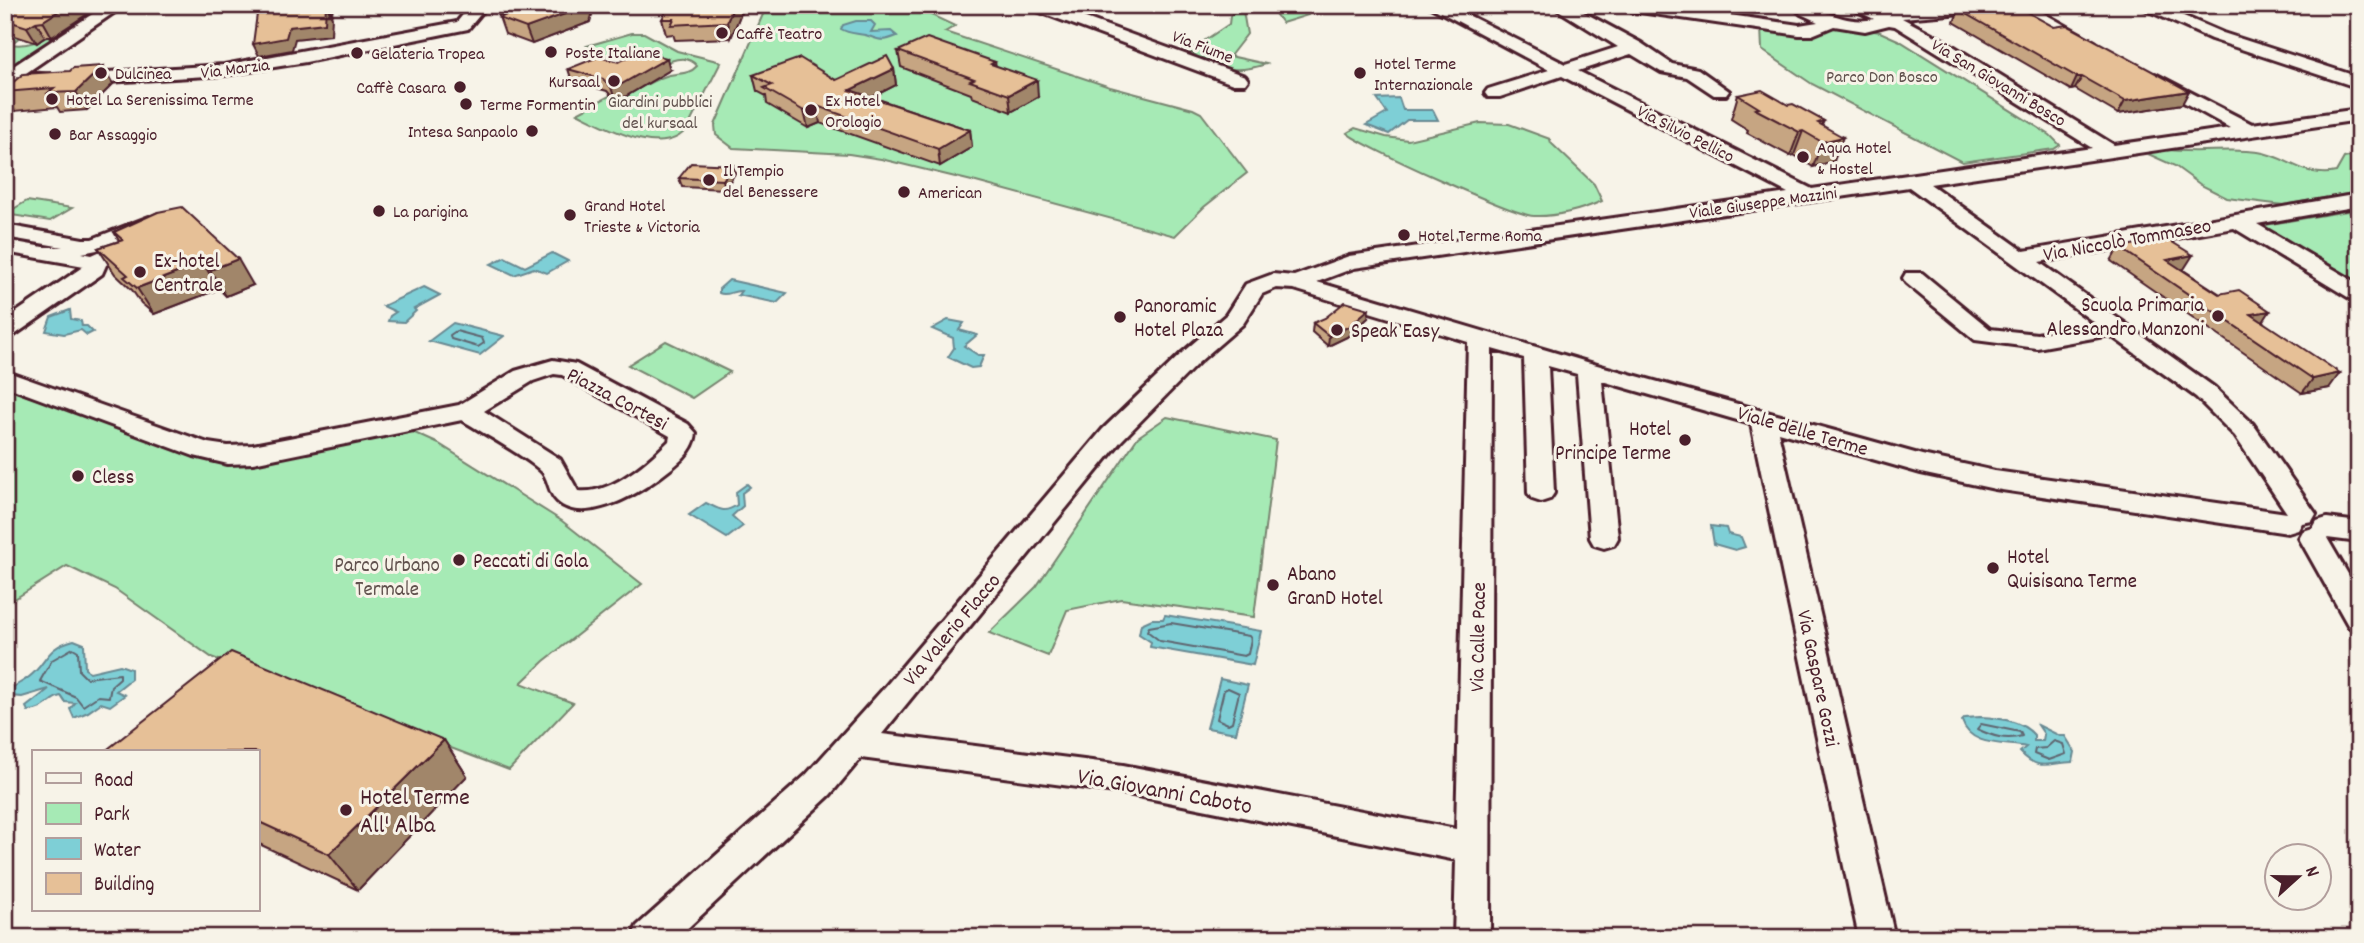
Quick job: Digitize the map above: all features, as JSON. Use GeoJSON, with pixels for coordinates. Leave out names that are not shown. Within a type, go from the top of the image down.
{"type":"FeatureCollection","features":[{"type":"Feature","properties":{"kind":"street"},"geometry":{"type":"LineString","coordinates":[[7,75],[117,5]]}},
{"type":"Feature","properties":{"kind":"street","name":"Via Marzia"},"geometry":{"type":"LineString","coordinates":[[7,75],[57,80],[224,71],[462,26],[480,5]]}},
{"type":"Feature","properties":{"kind":"street","name":"Via Fiume"},"geometry":{"type":"LineString","coordinates":[[1035,5],[1239,80]]}},
{"type":"Feature","properties":{"kind":"street","name":"Via Silvio Pellico"},"geometry":{"type":"LineString","coordinates":[[1435,5],[1810,196]]}},
{"type":"Feature","properties":{"kind":"street"},"geometry":{"type":"LineString","coordinates":[[1558,5],[1635,47],[1667,68],[1692,73],[1720,91]]}},
{"type":"Feature","properties":{"kind":"street"},"geometry":{"type":"LineString","coordinates":[[1626,5],[1799,30],[1812,30],[1833,21]]}},
{"type":"Feature","properties":{"kind":"street","name":"Via San Giovanni Bosco"},"geometry":{"type":"LineString","coordinates":[[1853,5],[2090,154]]}},
{"type":"Feature","properties":{"kind":"street"},"geometry":{"type":"LineString","coordinates":[[1878,20],[1998,5]]}},
{"type":"Feature","properties":{"kind":"street"},"geometry":{"type":"LineString","coordinates":[[2017,5],[2100,49]]}},
{"type":"Feature","properties":{"kind":"street"},"geometry":{"type":"LineString","coordinates":[[2144,5],[2217,36],[2359,83]]}},
{"type":"Feature","properties":{"kind":"street","name":"Via San Giovanni Bosco"},"geometry":{"type":"LineString","coordinates":[[1799,7],[1833,21],[1878,20],[1901,23],[2110,150]]}},
{"type":"Feature","properties":{"kind":"street"},"geometry":{"type":"LineString","coordinates":[[1494,93],[1635,47]]}},
{"type":"Feature","properties":{"kind":"street"},"geometry":{"type":"LineString","coordinates":[[2145,73],[2248,130]]}},
{"type":"Feature","properties":{"kind":"street","name":"Viale Giuseppe Mazzini"},"geometry":{"type":"LineString","coordinates":[[1296,283],[1349,262],[2359,114]]}},
{"type":"Feature","properties":{"kind":"street"},"geometry":{"type":"LineString","coordinates":[[1913,181],[2205,392],[2244,430],[2307,526],[2359,619]]}},
{"type":"Feature","properties":{"kind":"street","name":"Via Niccolò Tommaseo"},"geometry":{"type":"LineString","coordinates":[[2018,259],[2359,200]]}},
{"type":"Feature","properties":{"kind":"street"},"geometry":{"type":"LineString","coordinates":[[5,246],[95,262],[169,225],[163,217],[95,245],[78,246],[57,255]]}},
{"type":"Feature","properties":{"kind":"street"},"geometry":{"type":"LineString","coordinates":[[2236,220],[2359,294]]}},
{"type":"Feature","properties":{"kind":"street"},"geometry":{"type":"LineString","coordinates":[[5,231],[73,242],[78,246]]}},
{"type":"Feature","properties":{"kind":"street"},"geometry":{"type":"LineString","coordinates":[[5,331],[93,269],[95,262]]}},
{"type":"Feature","properties":{"kind":"street"},"geometry":{"type":"LineString","coordinates":[[1914,278],[1983,335],[2037,341],[2114,327]]}},
{"type":"Feature","properties":{"kind":"street"},"geometry":{"type":"LineString","coordinates":[[1241,311],[1259,285],[1273,281],[1296,283]]}},
{"type":"Feature","properties":{"kind":"street","name":"Viale delle Terme"},"geometry":{"type":"LineString","coordinates":[[1296,283],[1921,464],[1995,480],[2359,532]]}},
{"type":"Feature","properties":{"kind":"street","name":"Via Valerio Flacco"},"geometry":{"type":"LineString","coordinates":[[650,938],[781,821],[854,744],[1112,435],[1241,311]]}},
{"type":"Feature","properties":{"kind":"street","name":"Via Calle Pace"},"geometry":{"type":"LineString","coordinates":[[1472,938],[1480,337]]}},
{"type":"Feature","properties":{"kind":"street"},"geometry":{"type":"LineString","coordinates":[[1536,354],[1541,493]]}},
{"type":"Feature","properties":{"kind":"street","name":"Piazza Cortesi"},"geometry":{"type":"LineString","coordinates":[[562,367],[679,430],[683,433],[683,439],[677,449],[625,489],[590,500],[580,500],[565,495],[559,474],[551,465],[466,411],[534,371],[562,367]]}},
{"type":"Feature","properties":{"kind":"street"},"geometry":{"type":"LineString","coordinates":[[1590,370],[1604,538]]}},
{"type":"Feature","properties":{"kind":"street"},"geometry":{"type":"LineString","coordinates":[[5,378],[180,442],[228,455],[253,454],[466,411]]}},
{"type":"Feature","properties":{"kind":"street","name":"Via Gaspare Gozzi"},"geometry":{"type":"LineString","coordinates":[[1762,418],[1877,938]]}},
{"type":"Feature","properties":{"kind":"street","name":"Via Giovanni Caboto"},"geometry":{"type":"LineString","coordinates":[[854,744],[1123,779],[1474,848]]}},
{"type":"Feature","properties":{"kind":"green space"},"geometry":{"type":"Polygon","coordinates":[[[767,5],[910,5],[955,26],[945,32],[1110,87],[1193,109],[1201,113],[1247,173],[1204,207],[1175,236],[881,159],[849,154],[733,148],[716,135],[715,125],[767,5]]]}},
{"type":"Feature","properties":{"kind":"green space"},"geometry":{"type":"Polygon","coordinates":[[[1241,5],[1311,5],[1308,15],[1282,23],[1271,8],[1243,11],[1247,34],[1230,56],[1266,64],[1245,69],[1226,68],[1207,62],[1189,51],[1229,24],[1230,16],[1241,5]]]}},
{"type":"Feature","properties":{"kind":"green space"},"geometry":{"type":"Polygon","coordinates":[[[86,19],[21,63],[5,66],[5,21],[13,35],[20,37],[11,44],[21,45],[86,19]]]}},
{"type":"Feature","properties":{"kind":"green space","name":"Parco Don Bosco"},"geometry":{"type":"Polygon","coordinates":[[[1841,25],[1880,32],[1900,41],[2050,135],[2060,145],[2054,149],[1962,162],[1812,84],[1762,50],[1761,26],[1815,33],[1841,25]]]}},
{"type":"Feature","properties":{"kind":"green space","name":"Giardini pubblici del kursaal"},"geometry":{"type":"Polygon","coordinates":[[[632,33],[644,33],[677,51],[721,62],[688,127],[678,137],[665,141],[634,138],[577,113],[611,95],[621,98],[660,78],[686,73],[697,66],[683,59],[658,67],[624,57],[600,55],[587,46],[632,33]]]}},
{"type":"Feature","properties":{"kind":"green space"},"geometry":{"type":"Polygon","coordinates":[[[1480,123],[1509,124],[1550,139],[1594,184],[1602,201],[1559,214],[1534,216],[1521,213],[1407,165],[1347,133],[1355,128],[1408,140],[1480,123]]]}},
{"type":"Feature","properties":{"kind":"green space"},"geometry":{"type":"Polygon","coordinates":[[[2164,149],[2258,152],[2305,170],[2325,173],[2336,172],[2344,158],[2359,155],[2359,192],[2283,205],[2227,198],[2201,185],[2175,166],[2146,153],[2164,149]]]}},
{"type":"Feature","properties":{"kind":"green space"},"geometry":{"type":"Polygon","coordinates":[[[27,201],[72,208],[50,221],[5,214],[27,201]]]}},
{"type":"Feature","properties":{"kind":"green space"},"geometry":{"type":"Polygon","coordinates":[[[2359,209],[2359,291],[2253,227],[2359,209]]]}},
{"type":"Feature","properties":{"kind":"green space"},"geometry":{"type":"Polygon","coordinates":[[[666,341],[730,372],[692,398],[628,365],[666,341]]]}},
{"type":"Feature","properties":{"kind":"green space","name":"Parco Urbano Termale"},"geometry":{"type":"Polygon","coordinates":[[[5,388],[199,456],[406,429],[439,444],[562,521],[642,584],[544,661],[521,683],[573,703],[509,770],[211,657],[115,589],[67,566],[5,605],[5,388]]]}},
{"type":"Feature","properties":{"kind":"green space"},"geometry":{"type":"Polygon","coordinates":[[[1167,417],[1276,440],[1254,617],[1121,599],[1067,610],[1048,656],[989,633],[1036,587],[1138,437],[1167,417]]]}},
{"type":"Feature","properties":{"kind":"water"},"geometry":{"type":"Polygon","coordinates":[[[856,21],[871,21],[875,25],[871,32],[891,31],[897,36],[880,40],[841,29],[843,25],[856,21]]]}},
{"type":"Feature","properties":{"kind":"water"},"geometry":{"type":"Polygon","coordinates":[[[1399,98],[1403,110],[1433,110],[1438,120],[1407,120],[1389,134],[1366,125],[1387,113],[1377,99],[1399,98]]]}},
{"type":"Feature","properties":{"kind":"water"},"geometry":{"type":"Polygon","coordinates":[[[552,253],[568,261],[547,273],[534,268],[514,275],[491,264],[505,257],[525,267],[552,253]]]}},
{"type":"Feature","properties":{"kind":"water"},"geometry":{"type":"Polygon","coordinates":[[[729,280],[787,293],[777,303],[738,295],[741,291],[719,293],[719,289],[729,280]]]}},
{"type":"Feature","properties":{"kind":"water"},"geometry":{"type":"Polygon","coordinates":[[[424,287],[440,295],[414,309],[416,311],[404,322],[388,321],[396,312],[383,306],[424,287]]]}},
{"type":"Feature","properties":{"kind":"water"},"geometry":{"type":"Polygon","coordinates":[[[70,310],[71,319],[81,321],[82,326],[87,326],[93,332],[87,335],[81,330],[64,334],[46,331],[51,317],[70,310]]]}},
{"type":"Feature","properties":{"kind":"water"},"geometry":{"type":"Polygon","coordinates":[[[948,320],[964,323],[959,330],[977,335],[964,346],[978,355],[984,355],[979,367],[971,368],[948,357],[954,348],[953,338],[932,329],[948,320]]]}},
{"type":"Feature","properties":{"kind":"water"},"geometry":{"type":"Polygon","coordinates":[[[453,323],[504,336],[480,355],[429,341],[453,323]]]}},
{"type":"Feature","properties":{"kind":"water"},"geometry":{"type":"Polygon","coordinates":[[[747,484],[750,487],[742,493],[743,506],[732,516],[743,526],[727,538],[689,515],[706,503],[722,510],[732,508],[737,505],[736,492],[747,484]]]}},
{"type":"Feature","properties":{"kind":"water"},"geometry":{"type":"Polygon","coordinates":[[[1711,526],[1726,528],[1728,534],[1741,537],[1745,547],[1735,550],[1714,544],[1711,526]]]}},
{"type":"Feature","properties":{"kind":"water"},"geometry":{"type":"Polygon","coordinates":[[[1165,615],[1261,631],[1253,665],[1150,647],[1151,642],[1139,634],[1141,624],[1152,619],[1163,619],[1165,615]]]}},
{"type":"Feature","properties":{"kind":"water"},"geometry":{"type":"Polygon","coordinates":[[[74,640],[84,644],[85,669],[90,672],[120,665],[131,669],[131,679],[116,691],[125,695],[110,706],[101,703],[74,718],[70,709],[75,703],[65,702],[61,696],[39,709],[28,711],[26,707],[49,689],[22,697],[10,696],[9,690],[35,672],[52,651],[74,640]]]}},
{"type":"Feature","properties":{"kind":"water"},"geometry":{"type":"Polygon","coordinates":[[[1220,679],[1248,685],[1236,733],[1207,728],[1220,679]]]}},
{"type":"Feature","properties":{"kind":"water"},"geometry":{"type":"Polygon","coordinates":[[[1965,718],[2002,719],[2023,726],[2034,735],[2034,741],[2043,741],[2044,734],[2038,725],[2065,736],[2075,752],[2073,762],[2039,764],[2020,752],[2026,747],[1981,740],[1966,730],[1962,721],[1965,718]]]}},
{"type":"Feature","properties":{"kind":"building"},"geometry":{"type":"Polygon","coordinates":[[[21,5],[68,5],[43,21],[27,27],[5,20],[5,17],[21,5]]]}},
{"type":"Feature","properties":{"kind":"building"},"geometry":{"type":"Polygon","coordinates":[[[326,5],[325,23],[289,27],[286,38],[253,44],[257,14],[326,5]]]}},
{"type":"Feature","properties":{"kind":"building"},"geometry":{"type":"Polygon","coordinates":[[[525,5],[585,7],[526,28],[499,18],[504,16],[498,14],[525,5]]]}},
{"type":"Feature","properties":{"kind":"building"},"geometry":{"type":"Polygon","coordinates":[[[669,5],[734,5],[727,22],[671,25],[674,19],[662,19],[669,5]]]}},
{"type":"Feature","properties":{"kind":"building"},"geometry":{"type":"Polygon","coordinates":[[[1993,5],[2016,6],[2054,27],[2067,25],[2189,91],[2125,101],[1959,10],[1993,5]]]}},
{"type":"Feature","properties":{"kind":"building"},"geometry":{"type":"Polygon","coordinates":[[[927,38],[1037,80],[1009,95],[898,51],[927,38]]]}},
{"type":"Feature","properties":{"kind":"building"},"geometry":{"type":"Polygon","coordinates":[[[640,51],[667,58],[620,85],[611,87],[603,79],[568,69],[598,57],[619,62],[640,51]]]}},
{"type":"Feature","properties":{"kind":"building"},"geometry":{"type":"Polygon","coordinates":[[[887,56],[894,69],[850,90],[970,130],[938,149],[817,106],[804,111],[764,88],[772,85],[753,75],[800,58],[836,80],[887,56]]]}},
{"type":"Feature","properties":{"kind":"building"},"geometry":{"type":"Polygon","coordinates":[[[103,66],[76,92],[48,93],[54,88],[5,92],[5,89],[23,74],[103,66]]]}},
{"type":"Feature","properties":{"kind":"building"},"geometry":{"type":"Polygon","coordinates":[[[1762,90],[1824,121],[1818,123],[1843,137],[1822,142],[1755,109],[1759,108],[1738,95],[1762,90]]]}},
{"type":"Feature","properties":{"kind":"building"},"geometry":{"type":"Polygon","coordinates":[[[691,163],[733,165],[723,180],[679,178],[691,163]]]}},
{"type":"Feature","properties":{"kind":"building"},"geometry":{"type":"Polygon","coordinates":[[[182,207],[238,259],[210,270],[203,263],[137,288],[124,277],[128,275],[98,248],[123,240],[114,232],[158,212],[182,207]]]}},
{"type":"Feature","properties":{"kind":"building"},"geometry":{"type":"Polygon","coordinates":[[[2167,239],[2193,255],[2167,260],[2219,294],[2239,290],[2270,311],[2251,314],[2340,373],[2313,379],[2119,247],[2167,239]]]}},
{"type":"Feature","properties":{"kind":"building"},"geometry":{"type":"Polygon","coordinates":[[[1345,302],[1369,309],[1348,327],[1329,336],[1313,323],[1325,318],[1345,302]]]}},
{"type":"Feature","properties":{"kind":"building","name":"Hotel Terme All' Alba"},"geometry":{"type":"Polygon","coordinates":[[[231,652],[444,740],[329,854],[259,822],[259,750],[107,750],[231,652]]]}},
{"type":"Feature","properties":{"kind":"place","name":"Caffè Teatro"},"geometry":{"type":"Point","coordinates":[722,33]}},
{"type":"Feature","properties":{"kind":"place","name":"Poste Italiane"},"geometry":{"type":"Point","coordinates":[551,52]}},
{"type":"Feature","properties":{"kind":"place","name":"Gelateria Tropea"},"geometry":{"type":"Point","coordinates":[357,53]}},
{"type":"Feature","properties":{"kind":"place","name":"Dulcinea"},"geometry":{"type":"Point","coordinates":[101,73]}},
{"type":"Feature","properties":{"kind":"place","name":"Hotel Terme Internazionale"},"geometry":{"type":"Point","coordinates":[1360,73]}},
{"type":"Feature","properties":{"kind":"place","name":"Kursaal"},"geometry":{"type":"Point","coordinates":[614,81]}},
{"type":"Feature","properties":{"kind":"place","name":"Caffè Casara"},"geometry":{"type":"Point","coordinates":[460,87]}},
{"type":"Feature","properties":{"kind":"place","name":"Hotel La Serenissima Terme"},"geometry":{"type":"Point","coordinates":[52,99]}},
{"type":"Feature","properties":{"kind":"place","name":"Terme Formentin"},"geometry":{"type":"Point","coordinates":[466,104]}},
{"type":"Feature","properties":{"kind":"place","name":"Ex Hotel Orologio"},"geometry":{"type":"Point","coordinates":[811,110]}},
{"type":"Feature","properties":{"kind":"place","name":"Intesa Sanpaolo"},"geometry":{"type":"Point","coordinates":[532,131]}},
{"type":"Feature","properties":{"kind":"place","name":"Bar Assaggio"},"geometry":{"type":"Point","coordinates":[55,134]}},
{"type":"Feature","properties":{"kind":"place","name":"Aqua Hotel & Hostel"},"geometry":{"type":"Point","coordinates":[1803,157]}},
{"type":"Feature","properties":{"kind":"place","name":"Il Tempio del Benessere"},"geometry":{"type":"Point","coordinates":[709,180]}},
{"type":"Feature","properties":{"kind":"place","name":"American"},"geometry":{"type":"Point","coordinates":[904,192]}},
{"type":"Feature","properties":{"kind":"place","name":"La parigina"},"geometry":{"type":"Point","coordinates":[379,211]}},
{"type":"Feature","properties":{"kind":"place","name":"Grand Hotel Trieste & Victoria"},"geometry":{"type":"Point","coordinates":[570,215]}},
{"type":"Feature","properties":{"kind":"place","name":"Hotel Terme Roma"},"geometry":{"type":"Point","coordinates":[1404,235]}},
{"type":"Feature","properties":{"kind":"place","name":"Ex-hotel Centrale"},"geometry":{"type":"Point","coordinates":[140,272]}},
{"type":"Feature","properties":{"kind":"place","name":"Scuola Primaria Alessandro Manzoni"},"geometry":{"type":"Point","coordinates":[2218,316]}},
{"type":"Feature","properties":{"kind":"place","name":"Panoramic Hotel Plaza"},"geometry":{"type":"Point","coordinates":[1120,317]}},
{"type":"Feature","properties":{"kind":"place","name":"Speak Easy"},"geometry":{"type":"Point","coordinates":[1337,330]}},
{"type":"Feature","properties":{"kind":"place","name":"Hotel Principe Terme"},"geometry":{"type":"Point","coordinates":[1685,440]}},
{"type":"Feature","properties":{"kind":"place","name":"Cless"},"geometry":{"type":"Point","coordinates":[78,476]}},
{"type":"Feature","properties":{"kind":"place","name":"Peccati di Gola"},"geometry":{"type":"Point","coordinates":[459,560]}},
{"type":"Feature","properties":{"kind":"place","name":"Hotel Quisisana Terme"},"geometry":{"type":"Point","coordinates":[1993,568]}},
{"type":"Feature","properties":{"kind":"place","name":"Abano GranD Hotel"},"geometry":{"type":"Point","coordinates":[1273,585]}},
{"type":"Feature","properties":{"kind":"place","name":"Hotel Terme All' Alba"},"geometry":{"type":"Point","coordinates":[346,810]}}]}
